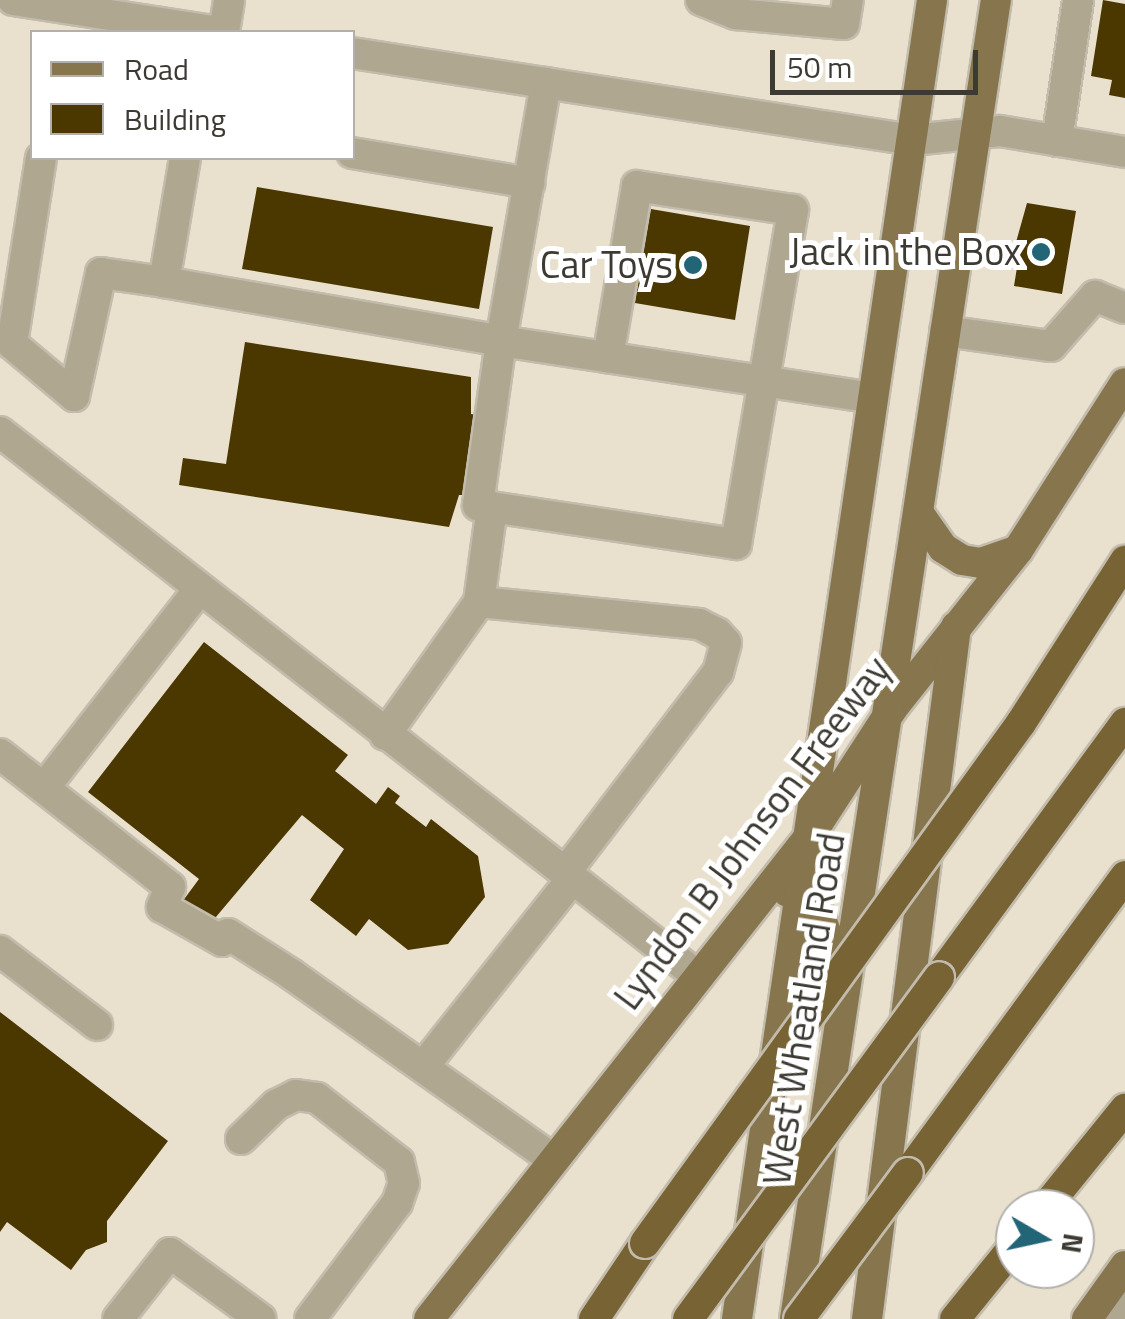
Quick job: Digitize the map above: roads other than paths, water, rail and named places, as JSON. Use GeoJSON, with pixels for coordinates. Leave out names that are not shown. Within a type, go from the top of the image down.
{"type":"FeatureCollection","features":[{"type":"Feature","properties":{"kind":"highway"},"geometry":{"type":"LineString","coordinates":[[594,1319],[1021,723],[1125,561]]}},
{"type":"Feature","properties":{"kind":"highway"},"geometry":{"type":"LineString","coordinates":[[688,1319],[1125,723]]}},
{"type":"Feature","properties":{"kind":"highway"},"geometry":{"type":"LineString","coordinates":[[797,1319],[1125,876]]}},
{"type":"Feature","properties":{"kind":"highway"},"geometry":{"type":"LineString","coordinates":[[1060,1189],[1125,1109]]}},
{"type":"Feature","properties":{"kind":"highway"},"geometry":{"type":"LineString","coordinates":[[956,1319],[995,1270]]}},
{"type":"Feature","properties":{"kind":"main road","name":"West Wheatland Road"},"geometry":{"type":"LineString","coordinates":[[737,1319],[932,0]]}},
{"type":"Feature","properties":{"kind":"main road","name":"West Wheatland Road"},"geometry":{"type":"LineString","coordinates":[[797,1319],[892,710],[996,0]]}},
{"type":"Feature","properties":{"kind":"main road","name":"Lyndon B Johnson Freeway"},"geometry":{"type":"LineString","coordinates":[[429,1319],[809,837],[892,710],[1018,550],[1125,383]]}},
{"type":"Feature","properties":{"kind":"main road"},"geometry":{"type":"LineString","coordinates":[[920,515],[943,548],[962,560],[982,563],[1018,550]]}},
{"type":"Feature","properties":{"kind":"main road"},"geometry":{"type":"LineString","coordinates":[[866,1319],[956,624]]}},
{"type":"Feature","properties":{"kind":"main road"},"geometry":{"type":"LineString","coordinates":[[769,888],[800,895],[816,906],[828,937],[824,1000],[840,1030]]}},
{"type":"Feature","properties":{"kind":"main road"},"geometry":{"type":"LineString","coordinates":[[1086,1319],[1125,1266]]}},
{"type":"Feature","properties":{"kind":"street"},"geometry":{"type":"LineString","coordinates":[[13,0],[62,20],[195,30]]}},
{"type":"Feature","properties":{"kind":"street"},"geometry":{"type":"LineString","coordinates":[[222,30],[229,0]]}},
{"type":"Feature","properties":{"kind":"street"},"geometry":{"type":"LineString","coordinates":[[712,1],[736,14],[844,24],[848,0]]}},
{"type":"Feature","properties":{"kind":"street"},"geometry":{"type":"LineString","coordinates":[[1057,140],[1078,0]]}},
{"type":"Feature","properties":{"kind":"street"},"geometry":{"type":"LineString","coordinates":[[355,53],[912,140],[975,132],[1125,152]]}},
{"type":"Feature","properties":{"kind":"street"},"geometry":{"type":"LineString","coordinates":[[546,83],[500,342],[478,505],[736,544],[767,382],[793,210],[637,186],[608,358]]}},
{"type":"Feature","properties":{"kind":"street"},"geometry":{"type":"LineString","coordinates":[[355,154],[528,183]]}},
{"type":"Feature","properties":{"kind":"street"},"geometry":{"type":"LineString","coordinates":[[41,160],[12,344],[74,396],[101,274],[500,342],[872,398]]}},
{"type":"Feature","properties":{"kind":"street"},"geometry":{"type":"LineString","coordinates":[[164,282],[185,160]]}},
{"type":"Feature","properties":{"kind":"street"},"geometry":{"type":"LineString","coordinates":[[946,332],[1051,346],[1094,296],[1125,308]]}},
{"type":"Feature","properties":{"kind":"street"},"geometry":{"type":"LineString","coordinates":[[0,432],[198,591],[699,976]]}},
{"type":"Feature","properties":{"kind":"street"},"geometry":{"type":"LineString","coordinates":[[385,735],[479,602],[492,507]]}},
{"type":"Feature","properties":{"kind":"street"},"geometry":{"type":"LineString","coordinates":[[44,788],[198,591]]}},
{"type":"Feature","properties":{"kind":"street"},"geometry":{"type":"LineString","coordinates":[[423,1067],[718,672],[726,643],[698,624],[479,602]]}},
{"type":"Feature","properties":{"kind":"street"},"geometry":{"type":"LineString","coordinates":[[0,754],[170,886],[162,906],[222,941],[228,934],[554,1160]]}},
{"type":"Feature","properties":{"kind":"street"},"geometry":{"type":"LineString","coordinates":[[0,951],[97,1025]]}},
{"type":"Feature","properties":{"kind":"street"},"geometry":{"type":"LineString","coordinates":[[241,1140],[276,1105],[296,1095],[318,1098],[399,1162],[404,1183],[397,1203],[310,1319]]}},
{"type":"Feature","properties":{"kind":"street"},"geometry":{"type":"LineString","coordinates":[[118,1319],[170,1252],[261,1319]]}},
{"type":"Feature","properties":{"kind":"street"},"geometry":{"type":"LineString","coordinates":[[1115,1319],[1125,1266]]}},
{"type":"Feature","properties":{"kind":"place","name":"Jack in the Box"},"geometry":{"type":"Point","coordinates":[1041,252]}},
{"type":"Feature","properties":{"kind":"place","name":"Car Toys"},"geometry":{"type":"Point","coordinates":[693,265]}}]}
